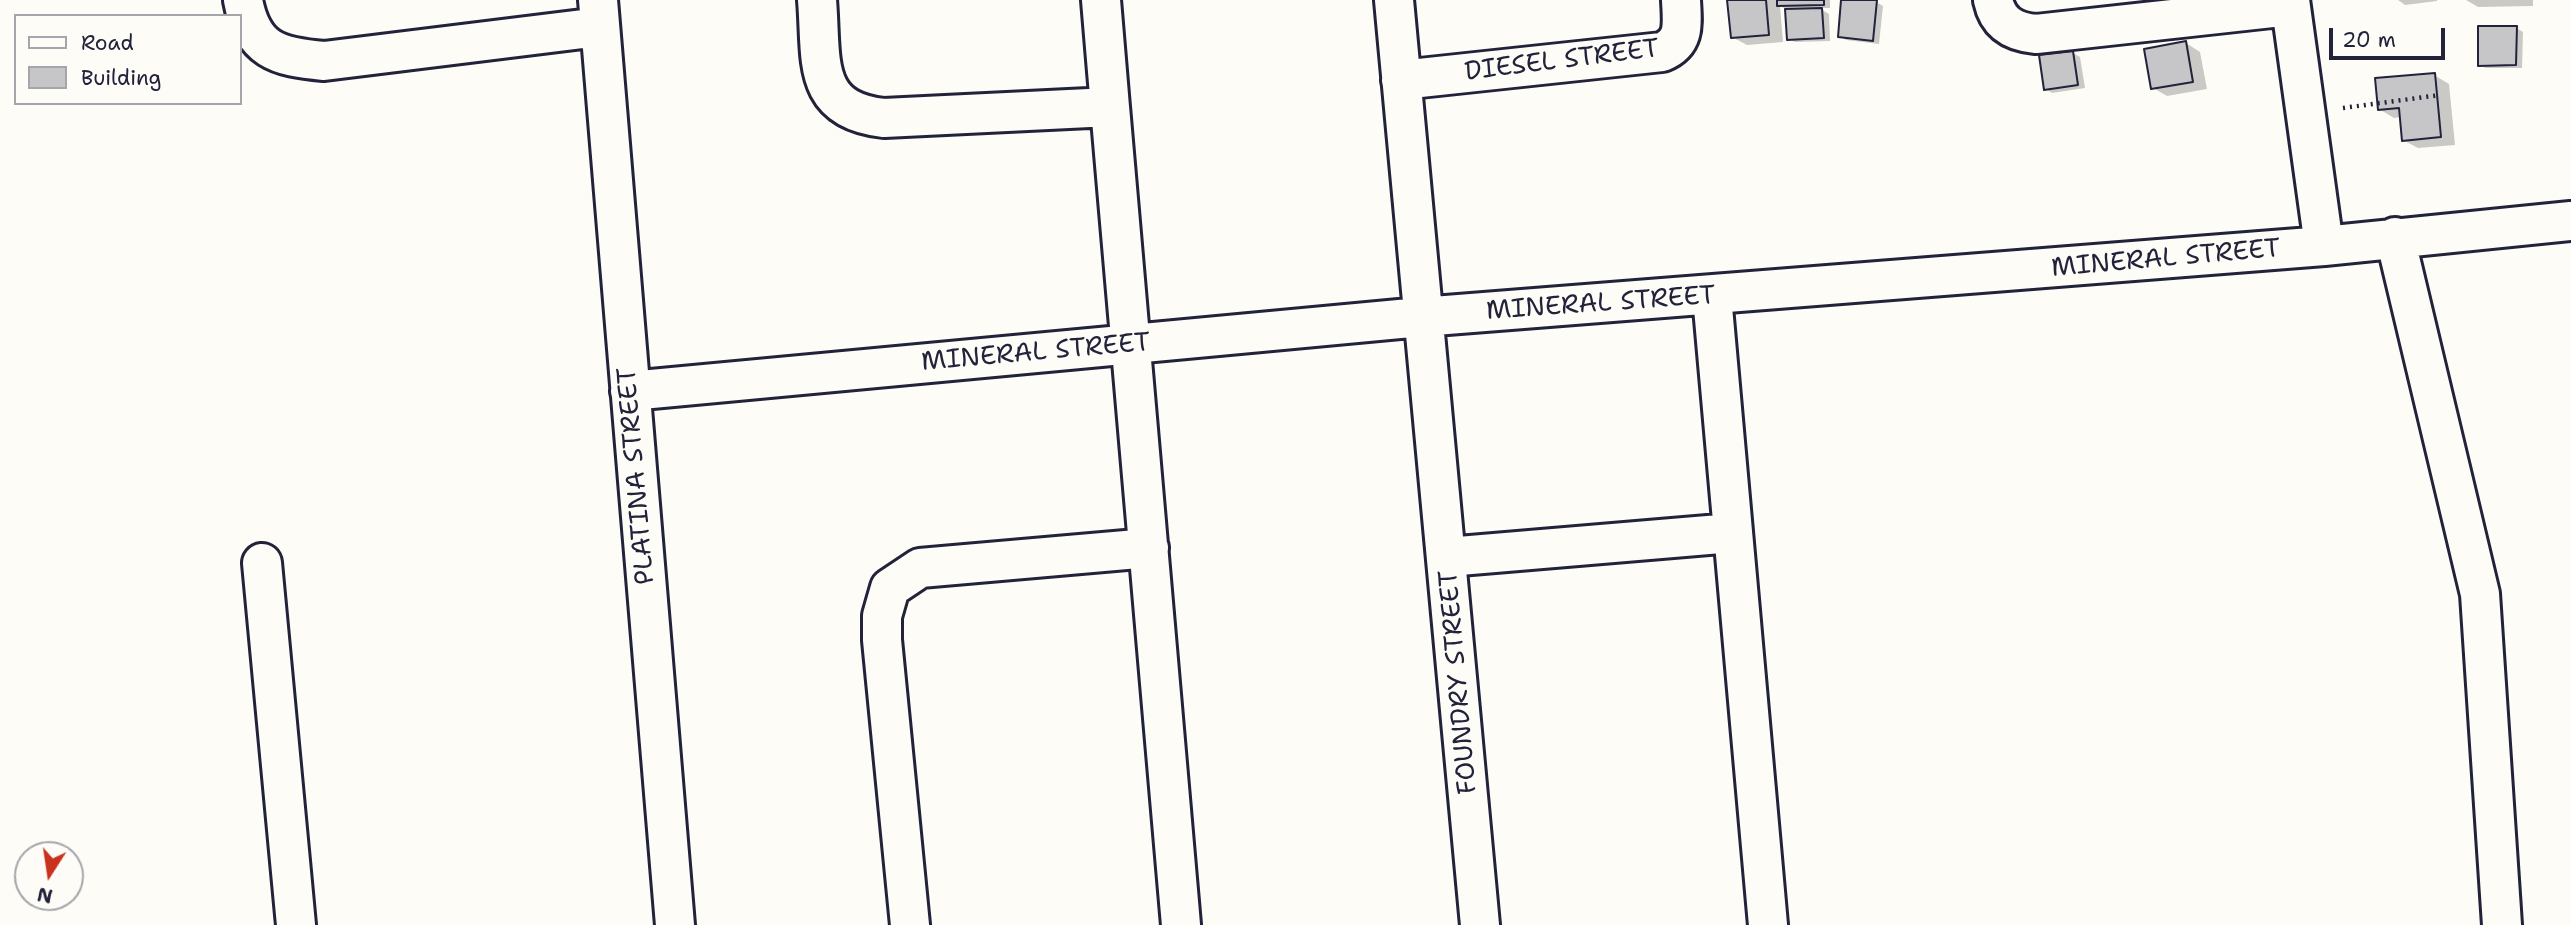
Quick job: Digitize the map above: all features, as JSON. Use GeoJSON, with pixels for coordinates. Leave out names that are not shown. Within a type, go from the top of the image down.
{"type":"FeatureCollection","features":[{"type":"Feature","properties":{"kind":"street","name":"PLATINA STREET"},"geometry":{"type":"LineString","coordinates":[[243,0],[251,31],[260,43],[289,57],[324,61],[598,14],[674,925]]}},
{"type":"Feature","properties":{"kind":"street"},"geometry":{"type":"LineString","coordinates":[[817,0],[826,82],[830,92],[843,107],[858,115],[884,118],[1110,107]]}},
{"type":"Feature","properties":{"kind":"street"},"geometry":{"type":"LineString","coordinates":[[1101,0],[1181,925]]}},
{"type":"Feature","properties":{"kind":"street"},"geometry":{"type":"LineString","coordinates":[[1394,0],[1421,317],[1447,557]]}},
{"type":"Feature","properties":{"kind":"street","name":"DIESEL STREET"},"geometry":{"type":"LineString","coordinates":[[1401,80],[1662,52],[1676,44],[1681,35],[1681,0]]}},
{"type":"Feature","properties":{"kind":"street"},"geometry":{"type":"LineString","coordinates":[[1993,0],[1998,15],[2013,30],[2036,34],[2290,3],[2324,246]]}},
{"type":"Feature","properties":{"kind":"street","name":"MINERAL STREET"},"geometry":{"type":"LineString","coordinates":[[630,390],[1421,317],[2324,246],[2571,221]]}},
{"type":"Feature","properties":{"kind":"street"},"geometry":{"type":"LineString","coordinates":[[2395,237],[2480,594],[2502,925]]}},
{"type":"Feature","properties":{"kind":"street"},"geometry":{"type":"LineString","coordinates":[[1712,296],[1768,925]]}},
{"type":"Feature","properties":{"kind":"street","name":"FOUNDRY STREET"},"geometry":{"type":"LineString","coordinates":[[1480,925],[1447,557],[1732,533]]}},
{"type":"Feature","properties":{"kind":"street"},"geometry":{"type":"LineString","coordinates":[[910,925],[882,640],[882,616],[890,587],[920,568],[1149,548]]}},
{"type":"Feature","properties":{"kind":"street"},"geometry":{"type":"LineString","coordinates":[[262,563],[296,925]]}},
{"type":"Feature","properties":{"kind":"path"},"geometry":{"type":"LineString","coordinates":[[2304,113],[2440,95]]}},
{"type":"Feature","properties":{"kind":"building"},"geometry":{"type":"Polygon","coordinates":[[[1727,0],[1766,0],[1769,35],[1731,38],[1727,0]]]}},
{"type":"Feature","properties":{"kind":"building"},"geometry":{"type":"Polygon","coordinates":[[[1777,0],[1824,0],[1824,5],[1777,6],[1777,0]]]}},
{"type":"Feature","properties":{"kind":"building"},"geometry":{"type":"Polygon","coordinates":[[[1841,0],[1877,0],[1873,41],[1838,37],[1841,0]]]}},
{"type":"Feature","properties":{"kind":"building"},"geometry":{"type":"Polygon","coordinates":[[[1822,8],[1824,38],[1787,40],[1785,9],[1822,8]]]}},
{"type":"Feature","properties":{"kind":"building"},"geometry":{"type":"Polygon","coordinates":[[[2478,26],[2517,26],[2516,65],[2478,66],[2478,26]]]}},
{"type":"Feature","properties":{"kind":"building"},"geometry":{"type":"Polygon","coordinates":[[[2186,41],[2193,82],[2151,89],[2144,49],[2186,41]]]}},
{"type":"Feature","properties":{"kind":"building"},"geometry":{"type":"Polygon","coordinates":[[[2073,51],[2078,85],[2044,90],[2039,55],[2073,51]]]}},
{"type":"Feature","properties":{"kind":"building"},"geometry":{"type":"Polygon","coordinates":[[[2435,73],[2441,137],[2402,141],[2399,108],[2378,110],[2375,78],[2435,73]]]}}]}
